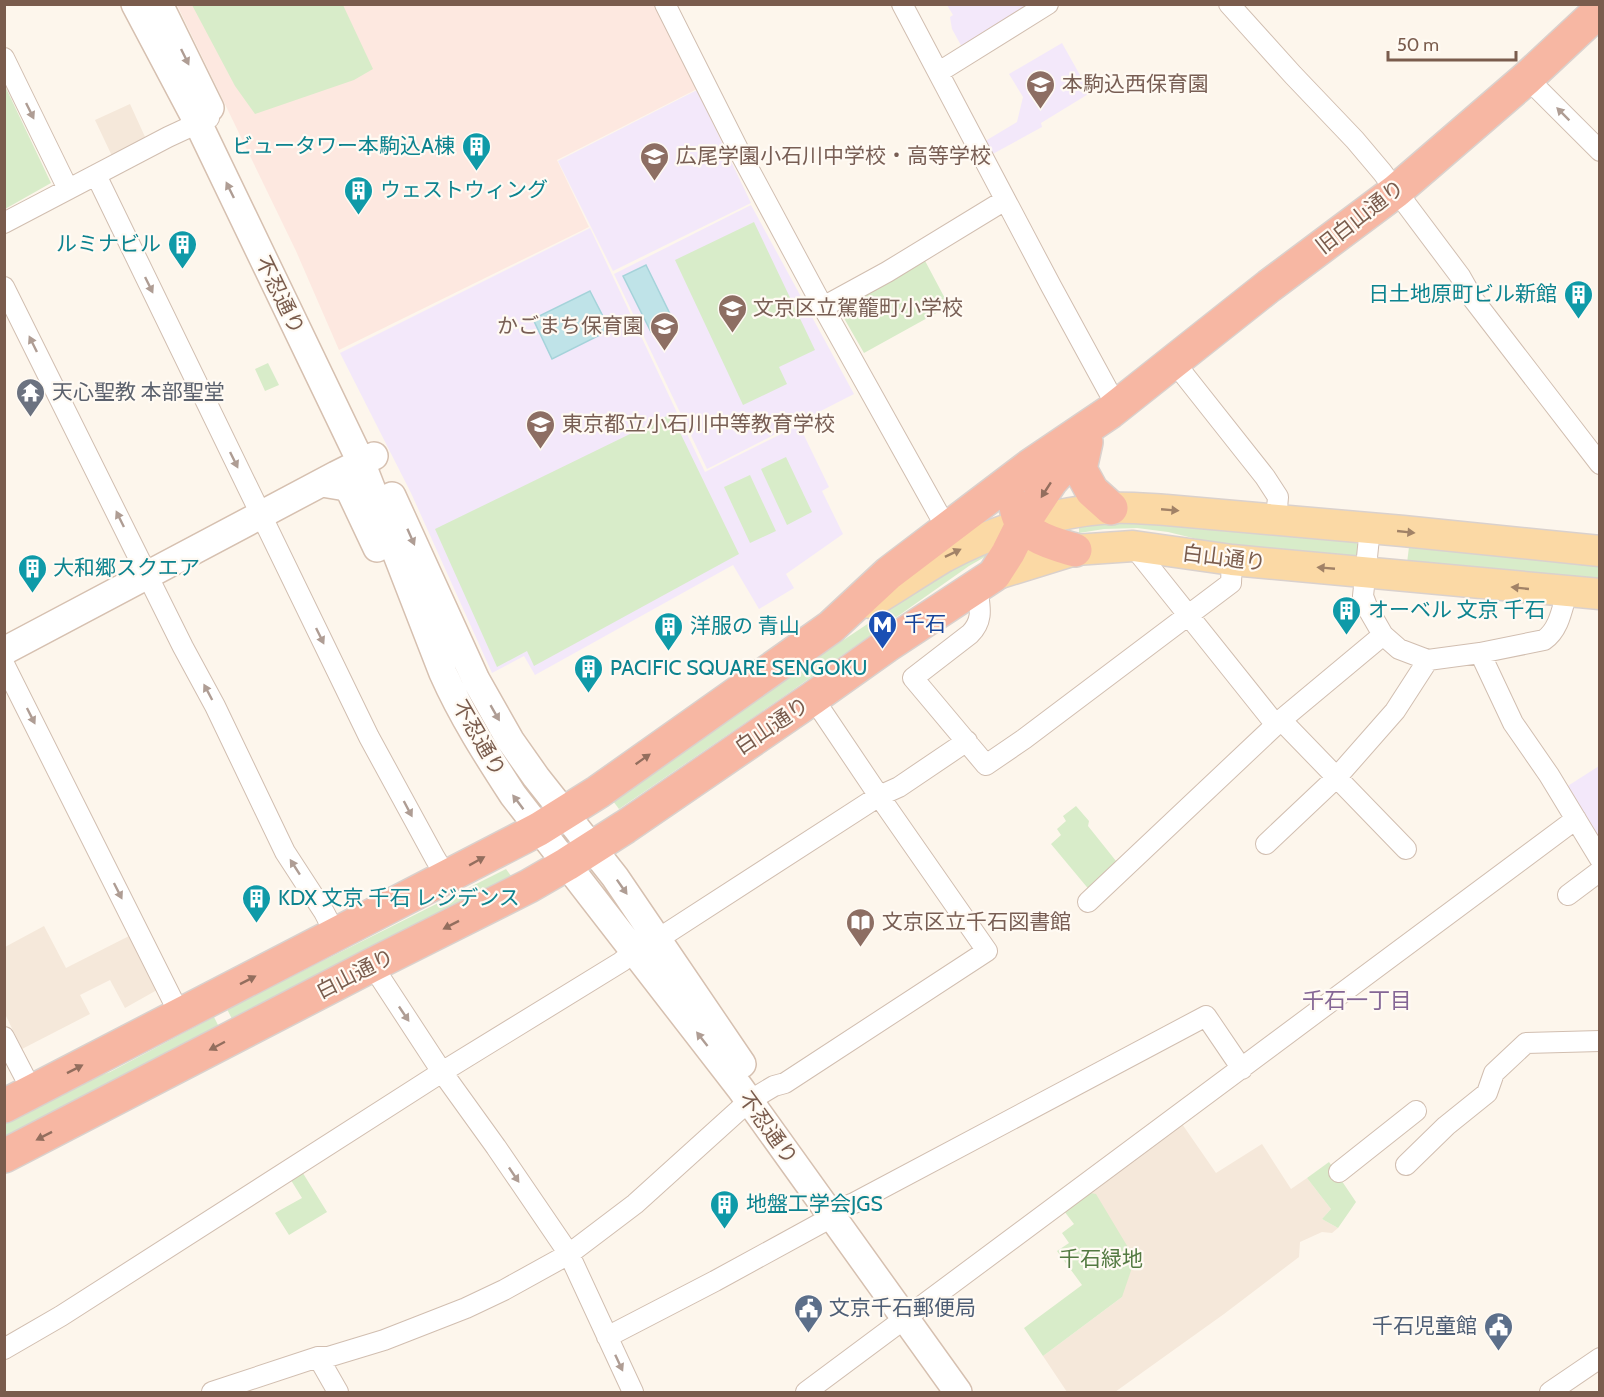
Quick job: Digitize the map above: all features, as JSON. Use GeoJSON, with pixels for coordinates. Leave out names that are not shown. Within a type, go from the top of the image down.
{"type":"FeatureCollection","features":[{"type":"Feature","properties":{"kind":"highway","name":"旧白山通り"},"geometry":{"type":"LineString","coordinates":[[1114,410],[1269,286],[1396,191],[1527,78],[1599,10]]}},
{"type":"Feature","properties":{"kind":"highway"},"geometry":{"type":"LineString","coordinates":[[985,580],[1008,553],[1022,525],[1051,481],[1114,410]]}},
{"type":"Feature","properties":{"kind":"highway"},"geometry":{"type":"LineString","coordinates":[[831,627],[889,573],[1022,473],[1114,410]]}},
{"type":"Feature","properties":{"kind":"highway"},"geometry":{"type":"LineString","coordinates":[[1086,442],[1080,469],[1092,491],[1111,508]]}},
{"type":"Feature","properties":{"kind":"highway"},"geometry":{"type":"LineString","coordinates":[[1022,473],[1014,491],[1016,511],[1022,525],[1039,538],[1075,550]]}},
{"type":"Feature","properties":{"kind":"highway","name":"白山通り"},"geometry":{"type":"LineString","coordinates":[[4,1156],[529,885],[579,856],[985,580]]}},
{"type":"Feature","properties":{"kind":"highway","name":"白山通り"},"geometry":{"type":"LineString","coordinates":[[18,1099],[552,822],[831,627]]}},
{"type":"Feature","properties":{"kind":"main road","name":"不忍通り"},"geometry":{"type":"LineString","coordinates":[[135,4],[206,119]]}},
{"type":"Feature","properties":{"kind":"main road","name":"不忍通り"},"geometry":{"type":"LineString","coordinates":[[159,4],[206,119],[368,459],[476,680],[515,747],[536,777],[552,822]]}},
{"type":"Feature","properties":{"kind":"main road","name":"不忍通り"},"geometry":{"type":"LineString","coordinates":[[368,459],[443,673],[456,701],[513,795],[552,822],[579,856],[634,952],[755,1097],[912,1314],[975,1392]]}},
{"type":"Feature","properties":{"kind":"main road"},"geometry":{"type":"LineString","coordinates":[[4,651],[368,459]]}},
{"type":"Feature","properties":{"kind":"main road"},"geometry":{"type":"LineString","coordinates":[[322,483],[346,487],[351,493],[419,637],[434,663],[443,673]]}},
{"type":"Feature","properties":{"kind":"main road","name":"白山通り"},"geometry":{"type":"LineString","coordinates":[[831,627],[945,557],[986,537],[1022,525],[1072,513],[1111,508],[1370,528],[1599,551]]}},
{"type":"Feature","properties":{"kind":"main road","name":"白山通り"},"geometry":{"type":"LineString","coordinates":[[985,580],[1075,550],[1133,546],[1232,560],[1599,594]]}},
{"type":"Feature","properties":{"kind":"main road","name":"不忍通り"},"geometry":{"type":"LineString","coordinates":[[579,856],[615,877],[658,939],[755,1097]]}},
{"type":"Feature","properties":{"kind":"main road","name":"不忍通り"},"geometry":{"type":"LineString","coordinates":[[912,1314],[958,1392]]}},
{"type":"Feature","properties":{"kind":"street"},"geometry":{"type":"LineString","coordinates":[[665,4],[734,141],[823,307],[947,529]]}},
{"type":"Feature","properties":{"kind":"street"},"geometry":{"type":"LineString","coordinates":[[902,4],[1114,410]]}},
{"type":"Feature","properties":{"kind":"street"},"geometry":{"type":"LineString","coordinates":[[939,72],[1048,4]]}},
{"type":"Feature","properties":{"kind":"street"},"geometry":{"type":"LineString","coordinates":[[1229,4],[1355,140],[1396,191],[1460,276],[1473,299],[1599,464]]}},
{"type":"Feature","properties":{"kind":"street"},"geometry":{"type":"LineString","coordinates":[[4,58],[68,189]]}},
{"type":"Feature","properties":{"kind":"street"},"geometry":{"type":"LineString","coordinates":[[1527,78],[1599,151]]}},
{"type":"Feature","properties":{"kind":"street"},"geometry":{"type":"LineString","coordinates":[[4,223],[206,119]]}},
{"type":"Feature","properties":{"kind":"street"},"geometry":{"type":"LineString","coordinates":[[96,176],[369,736],[447,878]]}},
{"type":"Feature","properties":{"kind":"street"},"geometry":{"type":"LineString","coordinates":[[823,307],[887,272],[1005,200]]}},
{"type":"Feature","properties":{"kind":"street"},"geometry":{"type":"LineString","coordinates":[[4,287],[183,647],[215,705],[285,852],[324,912],[336,935]]}},
{"type":"Feature","properties":{"kind":"street"},"geometry":{"type":"LineString","coordinates":[[1174,362],[1265,477],[1278,497],[1276,520]]}},
{"type":"Feature","properties":{"kind":"street"},"geometry":{"type":"LineString","coordinates":[[1370,528],[1363,596],[1368,609],[1383,635],[1399,649],[1428,660],[1480,653],[1544,640],[1550,636],[1560,617],[1567,592]]}},
{"type":"Feature","properties":{"kind":"street"},"geometry":{"type":"LineString","coordinates":[[1133,546],[1278,722],[1337,777],[1406,849]]}},
{"type":"Feature","properties":{"kind":"street"},"geometry":{"type":"LineString","coordinates":[[985,580],[977,627],[913,678],[986,765],[1231,583],[1232,560]]}},
{"type":"Feature","properties":{"kind":"street"},"geometry":{"type":"LineString","coordinates":[[1088,902],[1278,722],[1383,635]]}},
{"type":"Feature","properties":{"kind":"street"},"geometry":{"type":"LineString","coordinates":[[1480,653],[1513,723],[1549,775],[1599,859]]}},
{"type":"Feature","properties":{"kind":"street"},"geometry":{"type":"LineString","coordinates":[[1266,844],[1337,777],[1395,711],[1428,660]]}},
{"type":"Feature","properties":{"kind":"street"},"geometry":{"type":"LineString","coordinates":[[4,664],[180,1015]]}},
{"type":"Feature","properties":{"kind":"street"},"geometry":{"type":"LineString","coordinates":[[212,1392],[318,1357],[328,1357],[384,1340],[466,1308],[504,1290],[568,1254],[635,1204],[755,1097],[774,1086],[785,1083],[987,951],[813,698]]}},
{"type":"Feature","properties":{"kind":"street"},"geometry":{"type":"LineString","coordinates":[[658,939],[879,796],[899,788],[967,741]]}},
{"type":"Feature","properties":{"kind":"street"},"geometry":{"type":"LineString","coordinates":[[806,1392],[1576,819]]}},
{"type":"Feature","properties":{"kind":"street"},"geometry":{"type":"LineString","coordinates":[[1568,894],[1599,871]]}},
{"type":"Feature","properties":{"kind":"street"},"geometry":{"type":"LineString","coordinates":[[4,1349],[61,1316],[634,952]]}},
{"type":"Feature","properties":{"kind":"street"},"geometry":{"type":"LineString","coordinates":[[372,965],[442,1072],[496,1146],[568,1254],[633,1392]]}},
{"type":"Feature","properties":{"kind":"street"},"geometry":{"type":"LineString","coordinates":[[607,1337],[1206,1016],[1242,1069]]}},
{"type":"Feature","properties":{"kind":"street"},"geometry":{"type":"LineString","coordinates":[[4,1037],[18,1099]]}},
{"type":"Feature","properties":{"kind":"street"},"geometry":{"type":"LineString","coordinates":[[1406,1165],[1446,1126],[1487,1093],[1494,1073],[1526,1044],[1599,1041]]}},
{"type":"Feature","properties":{"kind":"street"},"geometry":{"type":"LineString","coordinates":[[1339,1172],[1416,1111]]}},
{"type":"Feature","properties":{"kind":"street"},"geometry":{"type":"LineString","coordinates":[[318,1357],[339,1392]]}},
{"type":"Feature","properties":{"kind":"street"},"geometry":{"type":"LineString","coordinates":[[1550,1392],[1599,1358]]}},
{"type":"Feature","properties":{"kind":"shaded area"},"geometry":{"type":"Polygon","coordinates":[[[177,5],[655,5],[697,89],[557,160],[589,227],[339,350],[296,251],[177,5]]]}},
{"type":"Feature","properties":{"kind":"shaded area"},"geometry":{"type":"Polygon","coordinates":[[[947,5],[1038,5],[963,49],[952,29],[950,17],[953,15],[947,5]]]}},
{"type":"Feature","properties":{"kind":"shaded area","name":"本駒込西保育園"},"geometry":{"type":"Polygon","coordinates":[[[1062,43],[1090,93],[1041,123],[1042,127],[989,156],[982,143],[1017,122],[1023,97],[1009,74],[1062,43]]]}},
{"type":"Feature","properties":{"kind":"shaded area","name":"広尾学園小石川中学校・高等学校"},"geometry":{"type":"Polygon","coordinates":[[[697,90],[751,203],[613,271],[558,161],[697,90]]]}},
{"type":"Feature","properties":{"kind":"shaded area"},"geometry":{"type":"Polygon","coordinates":[[[130,104],[146,139],[112,156],[95,120],[130,104]]]}},
{"type":"Feature","properties":{"kind":"shaded area","name":"文京区立駕籠町小学校"},"geometry":{"type":"Polygon","coordinates":[[[751,205],[854,394],[707,469],[614,274],[751,205]]]}},
{"type":"Feature","properties":{"kind":"shaded area","name":"東京都立小石川中等教育学校"},"geometry":{"type":"Polygon","coordinates":[[[590,228],[705,472],[799,425],[829,487],[822,491],[843,534],[786,574],[794,588],[759,609],[733,565],[535,675],[524,656],[492,673],[411,493],[340,353],[590,228]]]}},
{"type":"Feature","properties":{"kind":"shaded area"},"geometry":{"type":"Polygon","coordinates":[[[1599,766],[1599,849],[1563,789],[1599,766]]]}},
{"type":"Feature","properties":{"kind":"shaded area"},"geometry":{"type":"Polygon","coordinates":[[[44,926],[66,968],[131,935],[157,990],[125,1008],[110,980],[80,995],[90,1014],[22,1049],[5,1014],[5,947],[44,926]]]}},
{"type":"Feature","properties":{"kind":"shaded area"},"geometry":{"type":"Polygon","coordinates":[[[1180,1121],[1216,1173],[1262,1144],[1291,1189],[1307,1178],[1331,1209],[1322,1219],[1338,1228],[1332,1233],[1322,1232],[1300,1242],[1299,1257],[1115,1392],[1067,1392],[1043,1356],[1122,1297],[1085,1192],[1180,1121]]]}},
{"type":"Feature","properties":{"kind":"green space"},"geometry":{"type":"Polygon","coordinates":[[[192,5],[343,5],[373,69],[354,80],[255,114],[235,86],[192,5]]]}},
{"type":"Feature","properties":{"kind":"green space"},"geometry":{"type":"Polygon","coordinates":[[[5,86],[51,183],[4,209],[5,86]]]}},
{"type":"Feature","properties":{"kind":"green space"},"geometry":{"type":"Polygon","coordinates":[[[754,222],[815,350],[779,367],[787,384],[743,405],[675,260],[754,222]]]}},
{"type":"Feature","properties":{"kind":"green space"},"geometry":{"type":"Polygon","coordinates":[[[923,257],[949,306],[864,353],[837,306],[923,257]]]}},
{"type":"Feature","properties":{"kind":"green space"},"geometry":{"type":"Polygon","coordinates":[[[268,363],[279,385],[265,391],[255,369],[268,363]]]}},
{"type":"Feature","properties":{"kind":"green space"},"geometry":{"type":"Polygon","coordinates":[[[671,414],[739,554],[534,666],[527,651],[497,667],[435,529],[671,414]]]}},
{"type":"Feature","properties":{"kind":"green space"},"geometry":{"type":"Polygon","coordinates":[[[786,457],[812,512],[787,525],[761,469],[786,457]]]}},
{"type":"Feature","properties":{"kind":"green space"},"geometry":{"type":"Polygon","coordinates":[[[750,475],[776,531],[750,543],[724,487],[750,475]]]}},
{"type":"Feature","properties":{"kind":"green space"},"geometry":{"type":"Polygon","coordinates":[[[1118,520],[1349,539],[1358,544],[1360,548],[1358,554],[1353,557],[1234,548],[1168,532],[1137,528],[1104,529],[1079,533],[1079,525],[1118,520]]]}},
{"type":"Feature","properties":{"kind":"green space"},"geometry":{"type":"Polygon","coordinates":[[[1409,547],[1599,566],[1599,581],[1407,563],[1409,547]]]}},
{"type":"Feature","properties":{"kind":"green space"},"geometry":{"type":"Polygon","coordinates":[[[992,549],[990,554],[969,566],[619,809],[613,801],[746,705],[939,576],[992,549]]]}},
{"type":"Feature","properties":{"kind":"green space"},"geometry":{"type":"Polygon","coordinates":[[[1076,806],[1089,821],[1088,826],[1120,866],[1091,892],[1051,844],[1061,835],[1057,829],[1066,821],[1063,816],[1076,806]]]}},
{"type":"Feature","properties":{"kind":"green space"},"geometry":{"type":"Polygon","coordinates":[[[506,869],[514,880],[233,1021],[227,1009],[506,869]]]}},
{"type":"Feature","properties":{"kind":"green space"},"geometry":{"type":"Polygon","coordinates":[[[214,1017],[219,1027],[5,1139],[5,1123],[69,1087],[110,1072],[214,1017]]]}},
{"type":"Feature","properties":{"kind":"green space"},"geometry":{"type":"Polygon","coordinates":[[[1329,1162],[1356,1202],[1338,1228],[1322,1219],[1331,1209],[1307,1178],[1329,1162]]]}},
{"type":"Feature","properties":{"kind":"green space"},"geometry":{"type":"Polygon","coordinates":[[[301,1170],[327,1212],[289,1235],[275,1213],[302,1198],[289,1177],[301,1170]]]}},
{"type":"Feature","properties":{"kind":"green space","name":"千石緑地"},"geometry":{"type":"Polygon","coordinates":[[[1085,1192],[1096,1194],[1135,1259],[1122,1297],[1043,1356],[1024,1328],[1082,1285],[1057,1251],[1069,1243],[1062,1233],[1074,1224],[1064,1211],[1085,1192]]]}},
{"type":"Feature","properties":{"kind":"water"},"geometry":{"type":"Polygon","coordinates":[[[646,265],[673,320],[651,332],[623,276],[646,265]]]}},
{"type":"Feature","properties":{"kind":"water"},"geometry":{"type":"Polygon","coordinates":[[[590,291],[610,330],[552,359],[533,319],[590,291]]]}},
{"type":"Feature","properties":{"kind":"place","name":"本駒込西保育園"},"geometry":{"type":"Point","coordinates":[1041,110]}},
{"type":"Feature","properties":{"kind":"place","name":"ビュータワー本駒込A棟"},"geometry":{"type":"Point","coordinates":[476,172]}},
{"type":"Feature","properties":{"kind":"place","name":"広尾学園小石川中学校・高等学校"},"geometry":{"type":"Point","coordinates":[655,182]}},
{"type":"Feature","properties":{"kind":"place","name":"ウェストウィング"},"geometry":{"type":"Point","coordinates":[359,216]}},
{"type":"Feature","properties":{"kind":"place","name":"ルミナビル"},"geometry":{"type":"Point","coordinates":[182,270]}},
{"type":"Feature","properties":{"kind":"place","name":"日土地原町ビル新館"},"geometry":{"type":"Point","coordinates":[1578,320]}},
{"type":"Feature","properties":{"kind":"place","name":"文京区立駕籠町小学校"},"geometry":{"type":"Point","coordinates":[732,334]}},
{"type":"Feature","properties":{"kind":"place","name":"かごまち保育園"},"geometry":{"type":"Point","coordinates":[665,352]}},
{"type":"Feature","properties":{"kind":"place","name":"天心聖教 本部聖堂"},"geometry":{"type":"Point","coordinates":[31,418]}},
{"type":"Feature","properties":{"kind":"place","name":"東京都立小石川中等教育学校"},"geometry":{"type":"Point","coordinates":[541,450]}},
{"type":"Feature","properties":{"kind":"place","name":"大和郷スクエア"},"geometry":{"type":"Point","coordinates":[32,594]}},
{"type":"Feature","properties":{"kind":"place","name":"オーベル 文京 千石"},"geometry":{"type":"Point","coordinates":[1347,636]}},
{"type":"Feature","properties":{"kind":"place","name":"千石"},"geometry":{"type":"Point","coordinates":[883,650]}},
{"type":"Feature","properties":{"kind":"place","name":"洋服の 青山"},"geometry":{"type":"Point","coordinates":[669,652]}},
{"type":"Feature","properties":{"kind":"place","name":"PACIFIC SQUARE SENGOKU"},"geometry":{"type":"Point","coordinates":[589,694]}},
{"type":"Feature","properties":{"kind":"place","name":"KDX 文京 千石 レジデンス"},"geometry":{"type":"Point","coordinates":[257,924]}},
{"type":"Feature","properties":{"kind":"place","name":"文京区立千石図書館"},"geometry":{"type":"Point","coordinates":[861,948]}},
{"type":"Feature","properties":{"kind":"place","name":"地盤工学会JGS"},"geometry":{"type":"Point","coordinates":[725,1230]}},
{"type":"Feature","properties":{"kind":"place","name":"文京千石郵便局"},"geometry":{"type":"Point","coordinates":[808,1334]}},
{"type":"Feature","properties":{"kind":"place","name":"千石児童館"},"geometry":{"type":"Point","coordinates":[1498,1352]}},
{"type":"Feature","properties":{"kind":"district","name":"千石一丁目"},"geometry":{"type":"Point","coordinates":[1357,1000]}}]}
